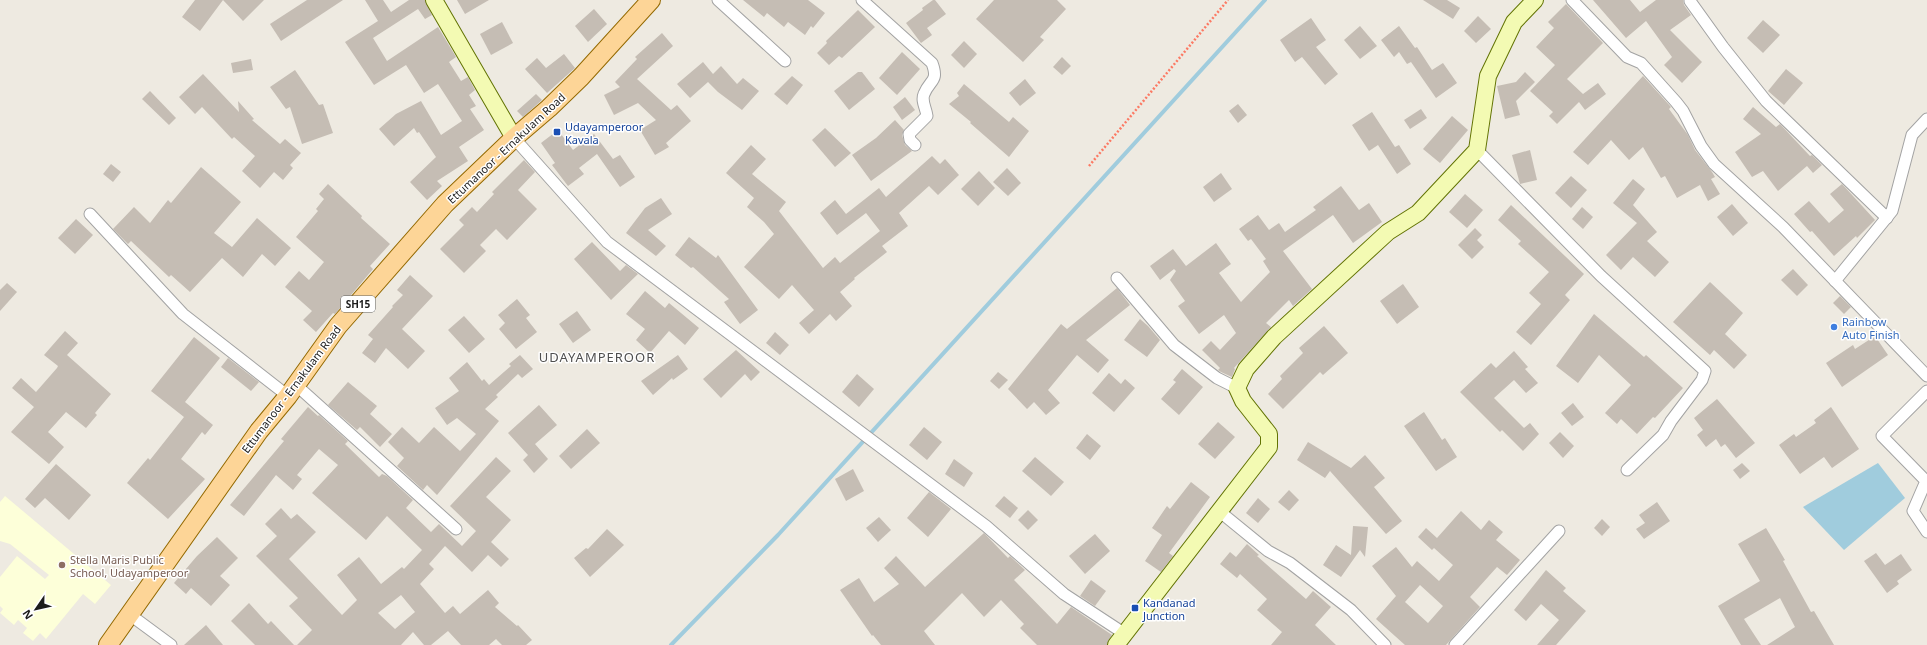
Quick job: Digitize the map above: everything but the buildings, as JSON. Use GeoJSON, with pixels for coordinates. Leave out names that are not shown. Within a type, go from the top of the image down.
{"type":"FeatureCollection","features":[{"type":"Feature","properties":{"kind":"main road"},"geometry":{"type":"LineString","coordinates":[[434,0],[514,138]]}},
{"type":"Feature","properties":{"kind":"main road","name":"Ettumanoor - Ernakulam Road"},"geometry":{"type":"LineString","coordinates":[[108,645],[259,431],[292,390],[338,326],[445,204],[514,138],[550,108],[581,77],[651,0]]}},
{"type":"Feature","properties":{"kind":"main road"},"geometry":{"type":"LineString","coordinates":[[1120,640],[1218,511],[1269,447],[1269,434],[1243,401],[1237,388],[1246,369],[1274,337],[1388,232],[1418,213],[1477,150],[1488,76],[1514,22],[1535,0]]}},
{"type":"Feature","properties":{"kind":"street"},"geometry":{"type":"LineString","coordinates":[[718,0],[785,61]]}},
{"type":"Feature","properties":{"kind":"street"},"geometry":{"type":"LineString","coordinates":[[862,0],[932,63],[935,71],[935,79],[924,94],[923,101],[927,116],[909,134],[910,140],[915,145]]}},
{"type":"Feature","properties":{"kind":"street"},"geometry":{"type":"LineString","coordinates":[[1572,0],[1627,57],[1641,63],[1676,102],[1683,111],[1701,146],[1714,164],[1783,227],[1927,376]]}},
{"type":"Feature","properties":{"kind":"street"},"geometry":{"type":"LineString","coordinates":[[1690,1],[1766,101],[1887,218]]}},
{"type":"Feature","properties":{"kind":"street"},"geometry":{"type":"LineString","coordinates":[[1835,281],[1892,211],[1912,135],[1927,119]]}},
{"type":"Feature","properties":{"kind":"street"},"geometry":{"type":"LineString","coordinates":[[514,138],[607,242],[986,526],[1064,594],[1120,640]]}},
{"type":"Feature","properties":{"kind":"street"},"geometry":{"type":"LineString","coordinates":[[1477,150],[1601,276],[1705,371],[1702,380],[1671,421],[1663,435],[1627,470]]}},
{"type":"Feature","properties":{"kind":"street"},"geometry":{"type":"LineString","coordinates":[[90,214],[183,314],[292,390],[456,530]]}},
{"type":"Feature","properties":{"kind":"street"},"geometry":{"type":"LineString","coordinates":[[1117,278],[1174,345],[1217,378],[1237,388]]}},
{"type":"Feature","properties":{"kind":"street"},"geometry":{"type":"LineString","coordinates":[[1927,391],[1882,436],[1926,481],[1913,511],[1927,532]]}},
{"type":"Feature","properties":{"kind":"street"},"geometry":{"type":"LineString","coordinates":[[1218,511],[1268,551],[1290,563],[1351,610],[1385,645]]}},
{"type":"Feature","properties":{"kind":"street"},"geometry":{"type":"LineString","coordinates":[[1455,645],[1559,531]]}},
{"type":"Feature","properties":{"kind":"street"},"geometry":{"type":"LineString","coordinates":[[129,614],[171,645]]}},
{"type":"Feature","properties":{"kind":"path"},"geometry":{"type":"LineString","coordinates":[[1089,166],[1228,0]]}},
{"type":"Feature","properties":{"kind":"shaded area","name":"Stella Maris Public School, Udayamperoor"},"geometry":{"type":"Polygon","coordinates":[[[5,496],[111,585],[95,604],[83,594],[46,639],[40,633],[33,641],[23,633],[27,628],[18,620],[14,625],[0,613],[3,609],[0,606],[0,577],[17,556],[45,579],[49,575],[10,544],[0,541],[0,502],[5,496]]]}},
{"type":"Feature","properties":{"kind":"water"},"geometry":{"type":"Polygon","coordinates":[[[1878,463],[1905,498],[1844,550],[1803,507],[1878,463]]]}},
{"type":"Feature","properties":{"kind":"waterway"},"geometry":{"type":"LineString","coordinates":[[671,645],[778,535],[1265,0]]}},
{"type":"Feature","properties":{"kind":"place","name":"Udayamperoor Kavala"},"geometry":{"type":"Point","coordinates":[557,132]}},
{"type":"Feature","properties":{"kind":"place","name":"Rainbow Auto Finish"},"geometry":{"type":"Point","coordinates":[1834,327]}},
{"type":"Feature","properties":{"kind":"place","name":"Stella Maris Public School, Udayamperoor"},"geometry":{"type":"Point","coordinates":[62,565]}},
{"type":"Feature","properties":{"kind":"place","name":"Kandanad Junction"},"geometry":{"type":"Point","coordinates":[1135,608]}},
{"type":"Feature","properties":{"kind":"district","name":"UDAYAMPEROOR"},"geometry":{"type":"Point","coordinates":[597,357]}}]}
